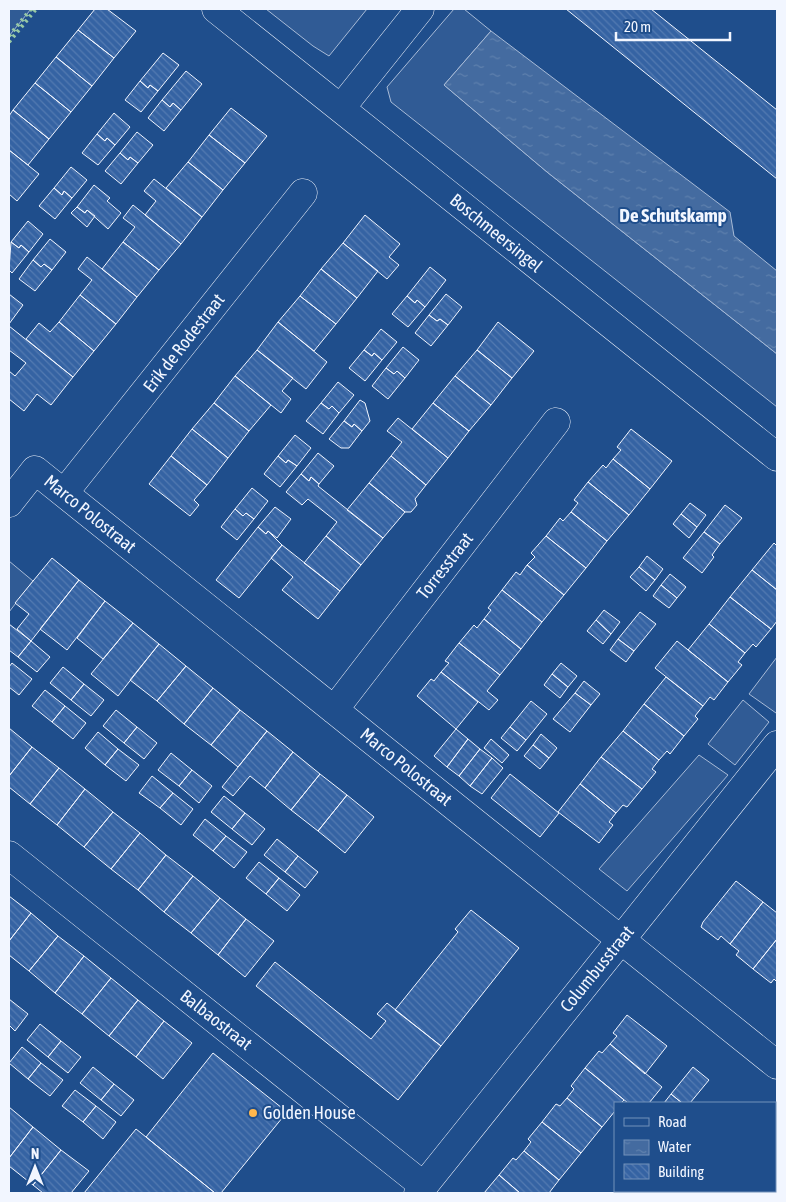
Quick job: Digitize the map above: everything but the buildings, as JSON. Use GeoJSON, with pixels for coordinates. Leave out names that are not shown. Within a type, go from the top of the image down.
{"type":"FeatureCollection","features":[{"type":"Feature","properties":{"kind":"street","name":"Boschmeersingel"},"geometry":{"type":"LineString","coordinates":[[216,9],[777,458]]}},
{"type":"Feature","properties":{"kind":"street"},"geometry":{"type":"LineString","coordinates":[[341,108],[420,9]]}},
{"type":"Feature","properties":{"kind":"street","name":"Erik de Rodestraat"},"geometry":{"type":"LineString","coordinates":[[64,493],[303,193]]}},
{"type":"Feature","properties":{"kind":"street","name":"Torresstraat"},"geometry":{"type":"LineString","coordinates":[[334,710],[556,422]]}},
{"type":"Feature","properties":{"kind":"street","name":"Marco Polostraat"},"geometry":{"type":"LineString","coordinates":[[9,503],[35,470],[777,1065]]}},
{"type":"Feature","properties":{"kind":"street","name":"Columbusstraat"},"geometry":{"type":"LineString","coordinates":[[421,1189],[777,745]]}},
{"type":"Feature","properties":{"kind":"street","name":"Balbaostraat"},"geometry":{"type":"LineString","coordinates":[[9,855],[421,1189]]}},
{"type":"Feature","properties":{"kind":"shaded area"},"geometry":{"type":"Polygon","coordinates":[[[9,9],[31,9],[9,36],[9,9]]]}},
{"type":"Feature","properties":{"kind":"shaded area"},"geometry":{"type":"Polygon","coordinates":[[[266,9],[367,9],[329,56],[313,46],[266,9]]]}},
{"type":"Feature","properties":{"kind":"shaded area"},"geometry":{"type":"Polygon","coordinates":[[[454,9],[464,9],[491,31],[444,85],[547,172],[777,354],[777,407],[391,102],[387,87],[454,9]]]}},
{"type":"Feature","properties":{"kind":"shaded area"},"geometry":{"type":"Polygon","coordinates":[[[9,561],[33,581],[9,612],[9,561]]]}},
{"type":"Feature","properties":{"kind":"shaded area"},"geometry":{"type":"Polygon","coordinates":[[[777,657],[777,711],[776,713],[749,694],[777,657]]]}},
{"type":"Feature","properties":{"kind":"shaded area"},"geometry":{"type":"Polygon","coordinates":[[[743,700],[769,722],[735,765],[708,744],[743,700]]]}},
{"type":"Feature","properties":{"kind":"shaded area"},"geometry":{"type":"Polygon","coordinates":[[[699,755],[728,775],[627,891],[599,869],[699,755]]]}},
{"type":"Feature","properties":{"kind":"water"},"geometry":{"type":"Polygon","coordinates":[[[491,31],[730,212],[734,236],[777,271],[777,354],[547,172],[444,85],[491,31]]]}},
{"type":"Feature","properties":{"kind":"hedge"},"geometry":{"type":"LineString","coordinates":[[9,36],[31,9]]}},
{"type":"Feature","properties":{"kind":"hedge"},"geometry":{"type":"LineString","coordinates":[[9,42],[36,9]]}},
{"type":"Feature","properties":{"kind":"place","name":"Golden House"},"geometry":{"type":"Point","coordinates":[253,1113]}},
{"type":"Feature","properties":{"kind":"district","name":"De Schutskamp"},"geometry":{"type":"Point","coordinates":[673,215]}}]}
